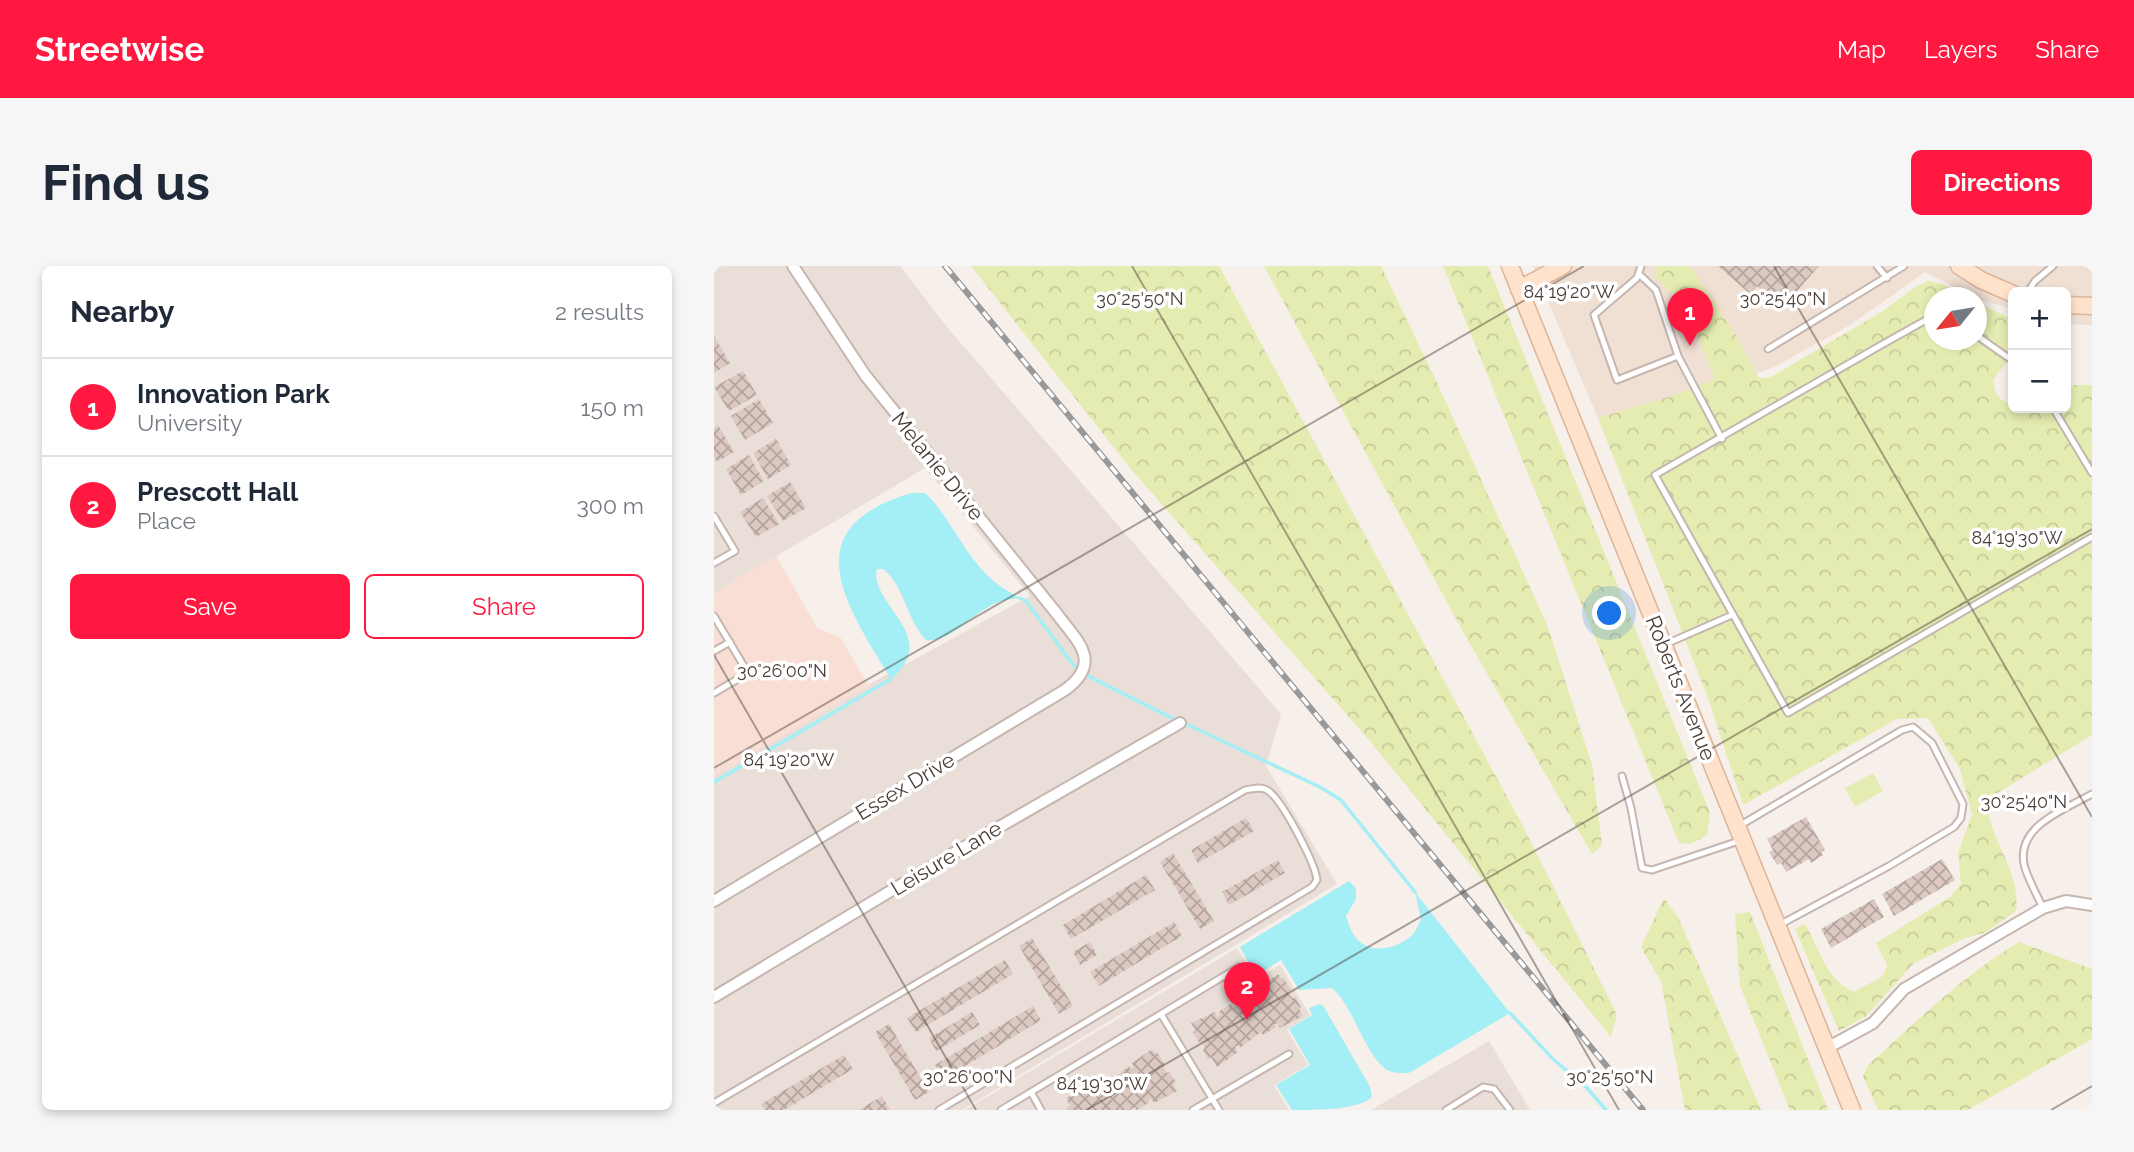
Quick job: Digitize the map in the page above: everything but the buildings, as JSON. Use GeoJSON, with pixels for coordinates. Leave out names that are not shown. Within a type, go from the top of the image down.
{"type":"FeatureCollection","features":[{"type":"Feature","properties":{"kind":"street","name":"Melanie Drive"},"geometry":{"type":"LineString","coordinates":[[793,266],[865,375],[1058,614],[1084,651],[1083,667]]}},
{"type":"Feature","properties":{"kind":"street","name":"Roberts Avenue"},"geometry":{"type":"LineString","coordinates":[[1510,266],[1852,1110]]}},
{"type":"Feature","properties":{"kind":"street"},"geometry":{"type":"LineString","coordinates":[[1519,289],[1563,266]]}},
{"type":"Feature","properties":{"kind":"street"},"geometry":{"type":"LineString","coordinates":[[1959,266],[1981,280],[2008,292]]}},
{"type":"Feature","properties":{"kind":"street"},"geometry":{"type":"LineString","coordinates":[[2071,305],[2092,306]]}},
{"type":"Feature","properties":{"kind":"street","name":"Essex Drive"},"geometry":{"type":"LineString","coordinates":[[714,901],[1065,690],[1083,667]]}},
{"type":"Feature","properties":{"kind":"street","name":"Leisure Lane"},"geometry":{"type":"LineString","coordinates":[[714,997],[954,853],[1180,723]]}},
{"type":"Feature","properties":{"kind":"street"},"geometry":{"type":"LineString","coordinates":[[1827,1048],[1873,1023],[1904,989],[2043,908],[2066,901],[2092,905]]}},
{"type":"Feature","properties":{"kind":"lane"},"geometry":{"type":"LineString","coordinates":[[1641,266],[1637,278],[1594,315],[1617,380],[1678,356]]}},
{"type":"Feature","properties":{"kind":"lane"},"geometry":{"type":"LineString","coordinates":[[1877,266],[1888,278]]}},
{"type":"Feature","properties":{"kind":"lane"},"geometry":{"type":"LineString","coordinates":[[1769,349],[1904,266]]}},
{"type":"Feature","properties":{"kind":"lane"},"geometry":{"type":"LineString","coordinates":[[2031,287],[2053,266]]}},
{"type":"Feature","properties":{"kind":"lane"},"geometry":{"type":"LineString","coordinates":[[1639,274],[1656,290],[1678,356],[1722,439]]}},
{"type":"Feature","properties":{"kind":"lane"},"geometry":{"type":"LineString","coordinates":[[1924,321],[1655,475],[1788,713],[2092,537]]}},
{"type":"Feature","properties":{"kind":"lane"},"geometry":{"type":"LineString","coordinates":[[1987,343],[2008,357]]}},
{"type":"Feature","properties":{"kind":"lane"},"geometry":{"type":"LineString","coordinates":[[2056,413],[2092,473]]}},
{"type":"Feature","properties":{"kind":"lane"},"geometry":{"type":"LineString","coordinates":[[714,516],[734,551],[714,563]]}},
{"type":"Feature","properties":{"kind":"lane"},"geometry":{"type":"LineString","coordinates":[[1664,645],[1732,615]]}},
{"type":"Feature","properties":{"kind":"lane"},"geometry":{"type":"LineString","coordinates":[[714,616],[748,673],[714,693]]}},
{"type":"Feature","properties":{"kind":"lane"},"geometry":{"type":"LineString","coordinates":[[714,652],[730,642]]}},
{"type":"Feature","properties":{"kind":"lane"},"geometry":{"type":"LineString","coordinates":[[1622,776],[1642,868],[1652,870],[1739,834],[1902,730],[1913,727],[1932,743],[1963,804],[1961,818],[1954,827],[1889,866],[1776,927]]}},
{"type":"Feature","properties":{"kind":"lane"},"geometry":{"type":"LineString","coordinates":[[714,1103],[1245,790],[1258,787],[1268,790],[1281,806],[1316,867],[1317,880],[1312,887],[939,1110]]}},
{"type":"Feature","properties":{"kind":"lane"},"geometry":{"type":"LineString","coordinates":[[2043,908],[2025,868],[2024,846],[2028,836],[2036,827],[2092,794]]}},
{"type":"Feature","properties":{"kind":"lane"},"geometry":{"type":"LineString","coordinates":[[1001,1110],[1239,967]]}},
{"type":"Feature","properties":{"kind":"lane"},"geometry":{"type":"LineString","coordinates":[[1161,1014],[1219,1110]]}},
{"type":"Feature","properties":{"kind":"lane"},"geometry":{"type":"LineString","coordinates":[[1193,1110],[1289,1054]]}},
{"type":"Feature","properties":{"kind":"lane"},"geometry":{"type":"LineString","coordinates":[[1446,1110],[1483,1087],[1494,1089],[1510,1110]]}},
{"type":"Feature","properties":{"kind":"lane"},"geometry":{"type":"LineString","coordinates":[[1031,1092],[1041,1110]]}},
{"type":"Feature","properties":{"kind":"shaded area"},"geometry":{"type":"Polygon","coordinates":[[[714,266],[900,266],[947,327],[1281,714],[1266,766],[1337,884],[962,1110],[714,1110],[714,776],[868,685],[1030,596],[925,468],[714,593],[714,266]]]}},
{"type":"Feature","properties":{"kind":"shaded area"},"geometry":{"type":"Polygon","coordinates":[[[1533,266],[2092,266],[2092,325],[2071,324],[2071,287],[2008,287],[2008,308],[1987,302],[1987,287],[1954,287],[1925,272],[1850,325],[1774,367],[1734,382],[1598,418],[1533,266]]]}},
{"type":"Feature","properties":{"kind":"shaded area"},"geometry":{"type":"Polygon","coordinates":[[[776,556],[818,629],[840,637],[868,685],[714,776],[714,593],[776,556]]]}},
{"type":"Feature","properties":{"kind":"shaded area"},"geometry":{"type":"Polygon","coordinates":[[[1237,948],[1256,979],[1280,965],[1310,1015],[1287,1030],[1308,1065],[1274,1085],[1289,1110],[965,1110],[1237,948]]]}},
{"type":"Feature","properties":{"kind":"shaded area"},"geometry":{"type":"Polygon","coordinates":[[[1489,1041],[1530,1110],[1371,1110],[1489,1041]]]}},
{"type":"Feature","properties":{"kind":"green space"},"geometry":{"type":"Polygon","coordinates":[[[971,266],[1219,266],[1525,830],[1617,1015],[1611,1037],[1369,740],[1130,468],[971,266]]]}},
{"type":"Feature","properties":{"kind":"green space"},"geometry":{"type":"Polygon","coordinates":[[[1264,266],[1381,266],[1548,627],[1592,765],[1602,845],[1592,854],[1467,639],[1264,266]]]}},
{"type":"Feature","properties":{"kind":"green space"},"geometry":{"type":"Polygon","coordinates":[[[1443,266],[1488,266],[1710,813],[1707,835],[1691,844],[1679,843],[1443,266]]]}},
{"type":"Feature","properties":{"kind":"green space"},"geometry":{"type":"Polygon","coordinates":[[[1655,266],[1689,266],[1734,332],[1759,378],[1769,378],[1880,313],[1928,281],[1948,287],[1924,287],[1924,350],[1987,350],[1987,307],[2008,317],[2008,360],[1993,380],[1998,396],[2008,402],[2008,413],[2071,413],[2071,387],[2092,385],[2092,735],[1991,797],[1988,812],[2015,885],[2016,911],[1986,932],[1963,939],[1914,963],[1866,1016],[1839,1031],[1795,929],[1806,925],[1837,981],[1854,992],[1883,976],[1887,965],[1876,943],[1950,897],[1961,884],[1958,853],[1972,815],[1960,769],[1928,718],[1897,719],[1743,805],[1708,698],[1598,418],[1675,395],[1715,379],[1685,305],[1655,277],[1655,266]]]}},
{"type":"Feature","properties":{"kind":"green space"},"geometry":{"type":"Polygon","coordinates":[[[1873,773],[1883,791],[1855,807],[1845,788],[1873,773]]]}},
{"type":"Feature","properties":{"kind":"green space"},"geometry":{"type":"Polygon","coordinates":[[[1664,898],[1679,919],[1761,1110],[1685,1110],[1661,982],[1641,947],[1664,898]]]}},
{"type":"Feature","properties":{"kind":"green space"},"geometry":{"type":"Polygon","coordinates":[[[1750,912],[1828,1110],[1790,1110],[1740,986],[1735,914],[1750,912]]]}},
{"type":"Feature","properties":{"kind":"green space"},"geometry":{"type":"Polygon","coordinates":[[[2019,942],[2092,969],[2092,1039],[1968,1110],[1878,1110],[1863,1076],[1868,1065],[1959,984],[2019,942]]]}},
{"type":"Feature","properties":{"kind":"water"},"geometry":{"type":"Polygon","coordinates":[[[912,493],[925,493],[980,568],[1004,589],[1020,598],[996,603],[951,634],[926,640],[919,632],[896,584],[883,569],[877,569],[877,582],[907,635],[909,649],[905,663],[891,679],[858,624],[846,597],[840,571],[841,548],[852,526],[875,508],[912,493]]]}},
{"type":"Feature","properties":{"kind":"water"},"geometry":{"type":"Polygon","coordinates":[[[1349,881],[1356,888],[1356,899],[1346,916],[1357,939],[1369,947],[1382,948],[1397,945],[1409,938],[1421,919],[1415,892],[1510,1013],[1409,1073],[1395,1073],[1386,1069],[1375,1058],[1347,1006],[1332,988],[1299,990],[1281,960],[1256,976],[1240,947],[1349,881]]]}},
{"type":"Feature","properties":{"kind":"water"},"geometry":{"type":"Polygon","coordinates":[[[1320,1004],[1370,1087],[1372,1097],[1358,1105],[1347,1107],[1292,1110],[1276,1085],[1310,1065],[1289,1029],[1312,1015],[1309,1008],[1320,1004]]]}},
{"type":"Feature","properties":{"kind":"waterway"},"geometry":{"type":"LineString","coordinates":[[1020,598],[1026,601],[1074,666],[1090,677],[1176,720]]}},
{"type":"Feature","properties":{"kind":"waterway"},"geometry":{"type":"LineString","coordinates":[[714,782],[891,679]]}},
{"type":"Feature","properties":{"kind":"waterway"},"geometry":{"type":"LineString","coordinates":[[1184,723],[1320,787],[1341,800],[1415,892]]}},
{"type":"Feature","properties":{"kind":"waterway"},"geometry":{"type":"LineString","coordinates":[[1510,1013],[1606,1110]]}},
{"type":"Feature","properties":{"kind":"railway"},"geometry":{"type":"LineString","coordinates":[[945,266],[1643,1110]]}},
{"type":"Feature","properties":{"kind":"place","name":"Innovation Park"},"geometry":{"type":"Point","coordinates":[1690,346]}},
{"type":"Feature","properties":{"kind":"place","name":"Prescott Hall"},"geometry":{"type":"Point","coordinates":[1247,1020]}}]}
